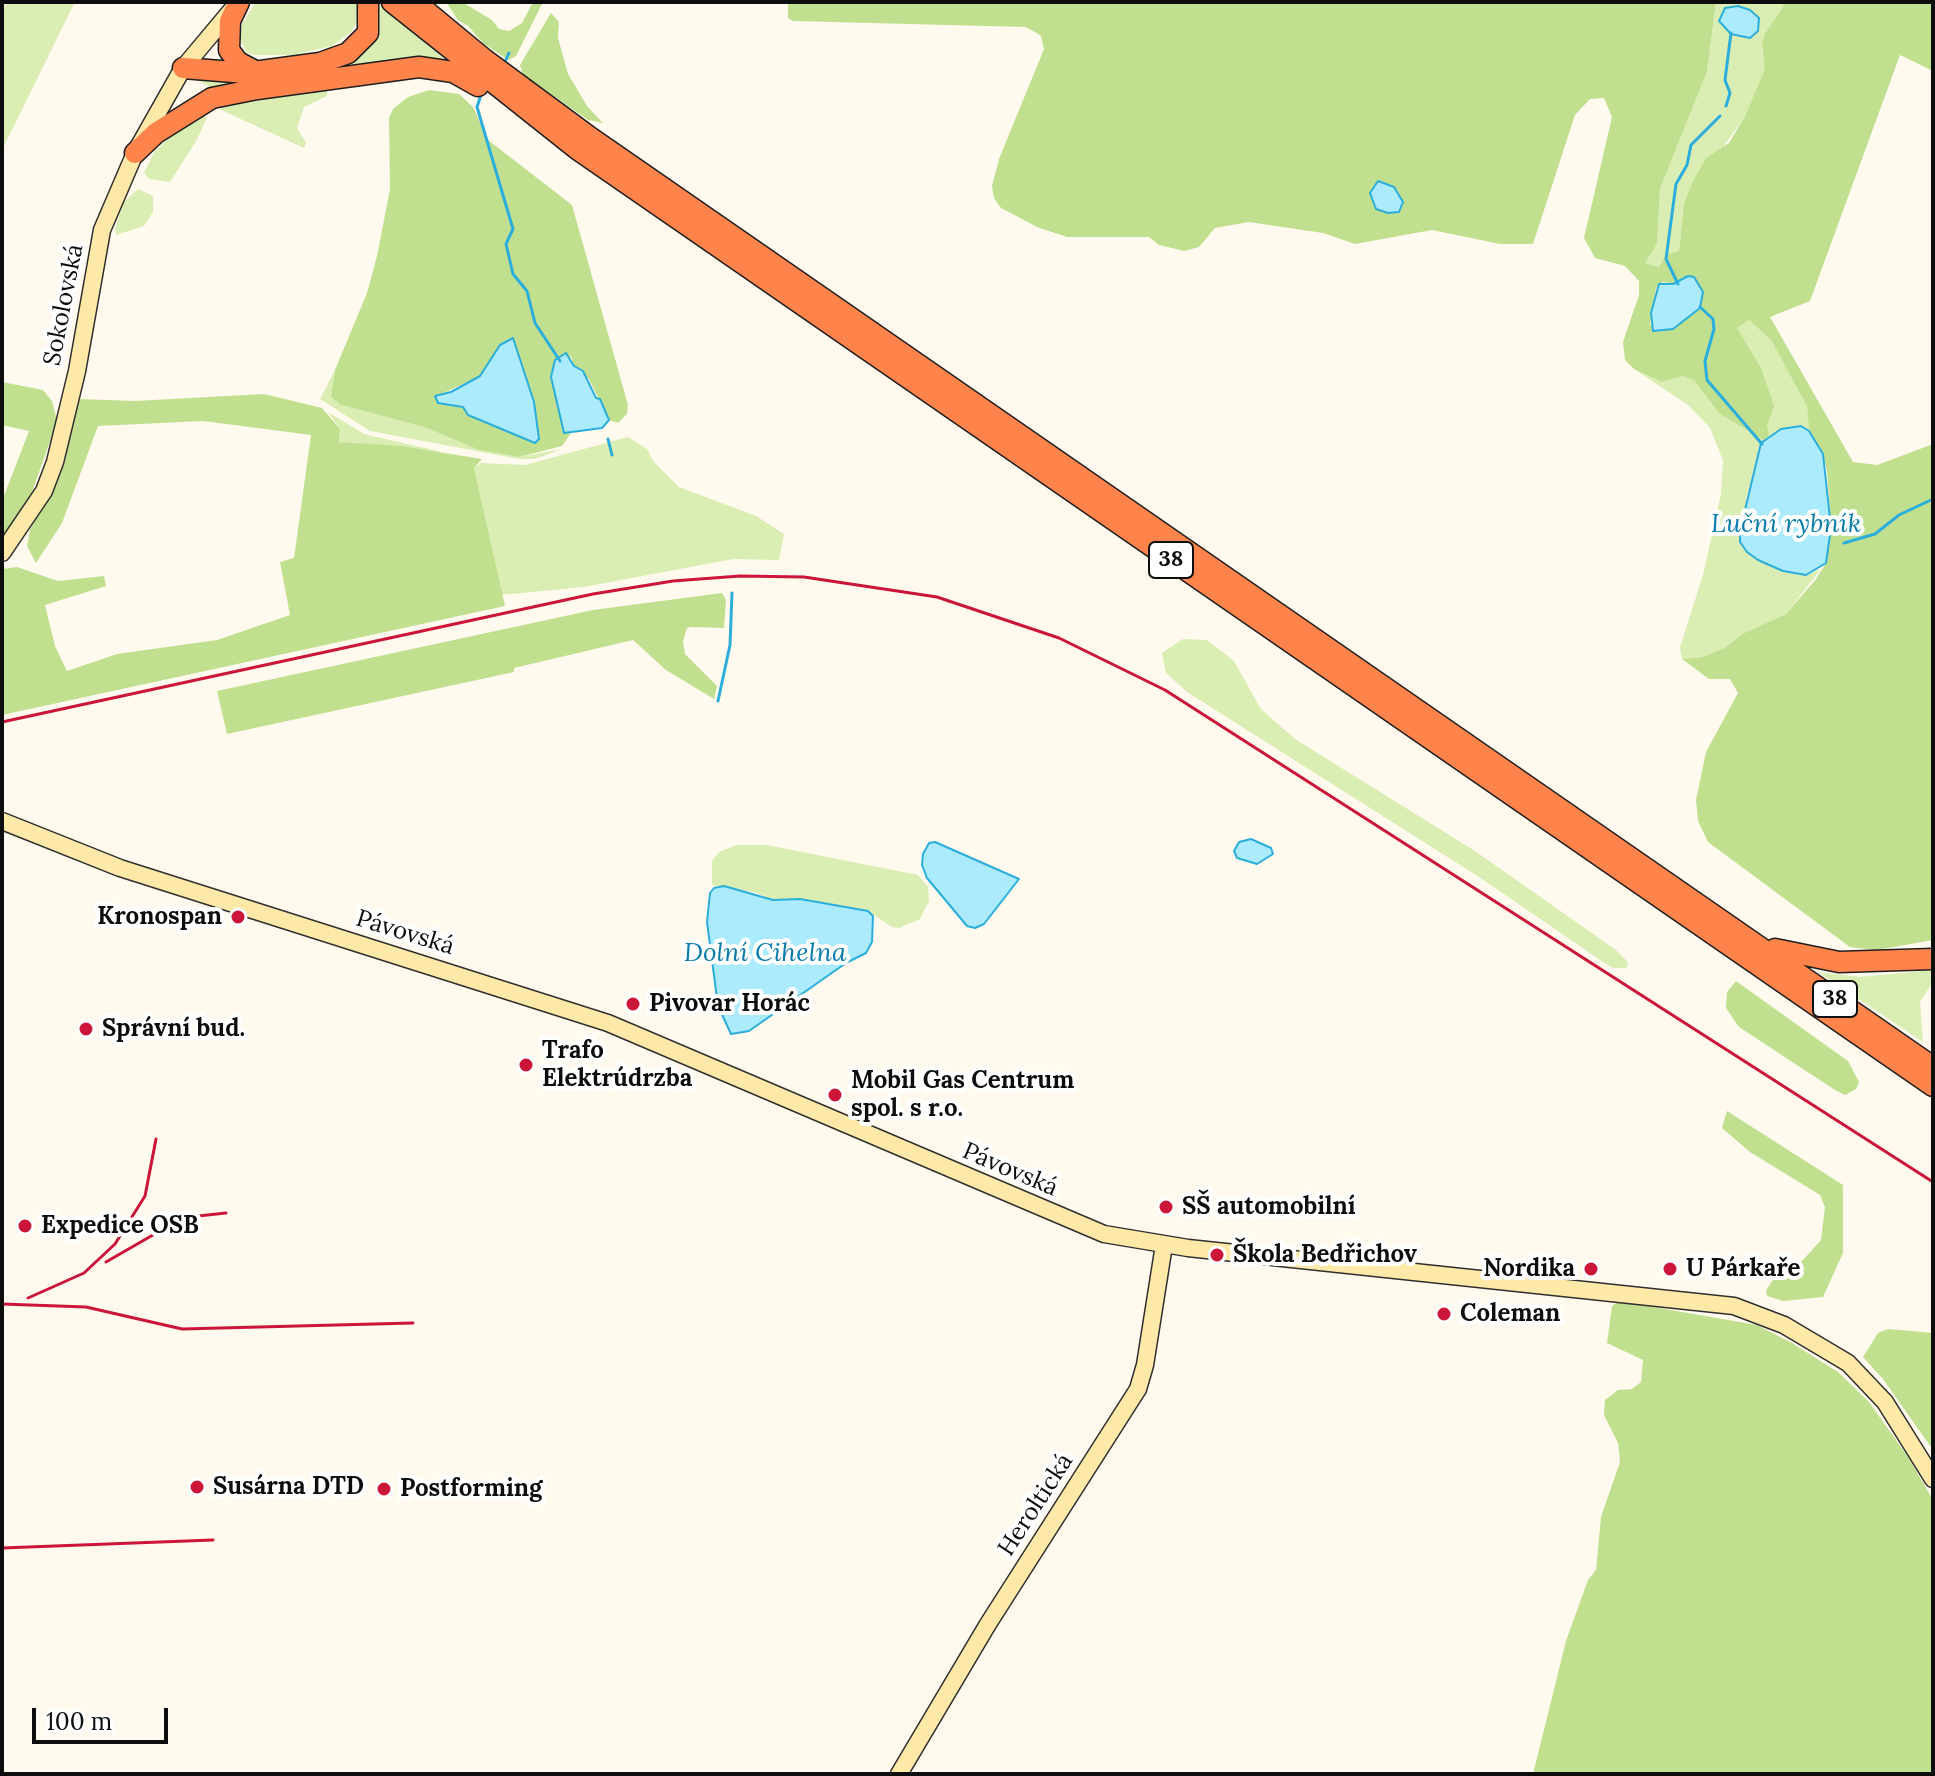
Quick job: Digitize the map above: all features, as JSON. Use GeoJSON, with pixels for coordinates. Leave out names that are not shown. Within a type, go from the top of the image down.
{"type":"FeatureCollection","features":[{"type":"Feature","properties":{"kind":"highway"},"geometry":{"type":"LineString","coordinates":[[239,2],[230,21],[229,50],[238,62],[255,71]]}},
{"type":"Feature","properties":{"kind":"highway"},"geometry":{"type":"LineString","coordinates":[[212,98],[191,84],[183,68],[255,71],[320,63],[348,53],[368,33],[368,2]]}},
{"type":"Feature","properties":{"kind":"highway"},"geometry":{"type":"LineString","coordinates":[[392,2],[514,99]]}},
{"type":"Feature","properties":{"kind":"highway"},"geometry":{"type":"LineString","coordinates":[[415,2],[478,71]]}},
{"type":"Feature","properties":{"kind":"highway"},"geometry":{"type":"LineString","coordinates":[[135,153],[156,133],[212,98],[419,67],[453,72],[478,71]]}},
{"type":"Feature","properties":{"kind":"highway","name":"38"},"geometry":{"type":"LineString","coordinates":[[514,99],[659,206],[1930,1081]]}},
{"type":"Feature","properties":{"kind":"highway","name":"38"},"geometry":{"type":"LineString","coordinates":[[514,99],[1736,930],[1930,1081]]}},
{"type":"Feature","properties":{"kind":"highway"},"geometry":{"type":"LineString","coordinates":[[1736,930],[1779,951],[1824,961],[1933,959]]}},
{"type":"Feature","properties":{"kind":"street","name":"Sokolovská"},"geometry":{"type":"LineString","coordinates":[[2,553],[44,491],[55,462],[77,371],[102,230],[135,153],[183,68],[239,2]]}},
{"type":"Feature","properties":{"kind":"street","name":"Pávovská"},"geometry":{"type":"LineString","coordinates":[[2,821],[120,868],[589,1016],[1076,1225],[1164,1245],[1734,1306],[1784,1325],[1848,1363],[1885,1402],[1933,1479]]}},
{"type":"Feature","properties":{"kind":"street","name":"Heroltická"},"geometry":{"type":"LineString","coordinates":[[899,1774],[988,1624],[1138,1389],[1145,1365],[1164,1245]]}},
{"type":"Feature","properties":{"kind":"green space"},"geometry":{"type":"Polygon","coordinates":[[[7,2],[75,2],[2,150],[2,12],[7,2]]]}},
{"type":"Feature","properties":{"kind":"green space"},"geometry":{"type":"Polygon","coordinates":[[[256,2],[356,2],[359,18],[351,32],[332,46],[292,55],[255,55],[247,53],[240,40],[242,24],[256,2]]]}},
{"type":"Feature","properties":{"kind":"green space"},"geometry":{"type":"Polygon","coordinates":[[[446,2],[462,2],[492,20],[499,29],[509,31],[522,23],[533,2],[543,2],[516,56],[509,60],[484,44],[458,20],[446,2]]]}},
{"type":"Feature","properties":{"kind":"green space"},"geometry":{"type":"Polygon","coordinates":[[[788,2],[1716,2],[1707,72],[1660,189],[1657,244],[1645,263],[1659,267],[1666,255],[1679,251],[1684,203],[1694,179],[1706,158],[1729,143],[1745,116],[1765,68],[1762,43],[1765,34],[1786,2],[1933,2],[1933,71],[1900,55],[1810,301],[1770,317],[1853,462],[1877,465],[1933,444],[1933,940],[1877,950],[1850,947],[1708,842],[1698,821],[1696,800],[1706,752],[1738,693],[1730,679],[1709,679],[1682,659],[1703,657],[1726,647],[1744,633],[1786,614],[1816,579],[1826,563],[1831,528],[1827,471],[1823,454],[1809,431],[1807,406],[1771,340],[1749,320],[1737,328],[1761,368],[1774,406],[1767,425],[1769,435],[1764,440],[1720,414],[1694,380],[1683,376],[1661,382],[1634,369],[1625,360],[1623,342],[1639,295],[1639,281],[1625,266],[1595,258],[1584,238],[1612,117],[1604,98],[1590,99],[1575,115],[1533,244],[1500,244],[1432,230],[1355,244],[1323,233],[1249,222],[1215,228],[1199,247],[1184,251],[1159,245],[1149,237],[1067,237],[1037,227],[1001,208],[994,198],[992,186],[999,159],[1044,49],[1041,36],[1035,32],[1025,27],[793,21],[788,18],[788,2]],[[1688,276],[1673,284],[1663,282],[1656,288],[1650,325],[1703,292],[1694,277],[1688,276]]]}},
{"type":"Feature","properties":{"kind":"green space"},"geometry":{"type":"Polygon","coordinates":[[[1716,2],[1786,2],[1772,24],[1765,68],[1745,116],[1684,203],[1679,252],[1660,267],[1644,263],[1657,244],[1660,189],[1707,72],[1716,2]]]}},
{"type":"Feature","properties":{"kind":"green space"},"geometry":{"type":"Polygon","coordinates":[[[381,3],[444,59],[212,88],[197,80],[196,77],[343,63],[381,3]]]}},
{"type":"Feature","properties":{"kind":"green space"},"geometry":{"type":"Polygon","coordinates":[[[551,13],[559,22],[558,38],[568,74],[587,106],[603,123],[588,120],[523,75],[520,65],[551,13]]]}},
{"type":"Feature","properties":{"kind":"green space"},"geometry":{"type":"Polygon","coordinates":[[[327,88],[327,96],[304,107],[297,128],[306,143],[304,148],[219,109],[241,101],[327,88]]]}},
{"type":"Feature","properties":{"kind":"green space"},"geometry":{"type":"Polygon","coordinates":[[[429,90],[459,94],[473,107],[488,140],[572,205],[628,405],[627,414],[618,423],[609,420],[589,379],[574,366],[571,356],[555,383],[564,432],[571,433],[562,446],[519,457],[479,450],[424,427],[341,405],[331,397],[335,370],[367,293],[377,256],[390,189],[389,118],[393,109],[408,97],[429,90]],[[513,338],[493,356],[480,376],[435,397],[464,407],[469,415],[535,442],[534,402],[513,338]]]}},
{"type":"Feature","properties":{"kind":"green space"},"geometry":{"type":"Polygon","coordinates":[[[203,116],[207,118],[195,143],[170,182],[149,179],[144,173],[155,151],[178,130],[203,116]]]}},
{"type":"Feature","properties":{"kind":"green space"},"geometry":{"type":"Polygon","coordinates":[[[138,189],[153,196],[153,212],[144,226],[116,235],[115,228],[124,202],[138,189]]]}},
{"type":"Feature","properties":{"kind":"green space"},"geometry":{"type":"Polygon","coordinates":[[[1749,320],[1771,340],[1790,374],[1807,406],[1809,431],[1801,426],[1781,429],[1761,443],[1746,499],[1747,552],[1783,571],[1806,575],[1821,569],[1786,614],[1744,633],[1726,647],[1703,657],[1682,659],[1680,647],[1703,575],[1721,494],[1723,460],[1710,428],[1688,405],[1634,369],[1661,382],[1677,357],[1749,320]]]}},
{"type":"Feature","properties":{"kind":"green space"},"geometry":{"type":"Polygon","coordinates":[[[335,370],[331,397],[341,405],[424,427],[479,450],[519,457],[562,449],[535,459],[519,459],[370,431],[320,399],[335,370]]]}},
{"type":"Feature","properties":{"kind":"green space"},"geometry":{"type":"Polygon","coordinates":[[[2,382],[43,390],[52,401],[57,421],[30,498],[2,538],[2,501],[29,431],[2,425],[2,382]]]}},
{"type":"Feature","properties":{"kind":"green space"},"geometry":{"type":"Polygon","coordinates":[[[264,394],[322,408],[340,429],[339,442],[401,446],[482,459],[474,468],[505,606],[2,715],[2,569],[17,567],[58,581],[104,576],[106,586],[45,605],[55,646],[67,671],[117,654],[217,640],[290,615],[280,562],[294,558],[311,435],[203,421],[98,426],[62,523],[36,563],[27,546],[30,530],[61,467],[79,399],[135,401],[264,394]]]}},
{"type":"Feature","properties":{"kind":"green space"},"geometry":{"type":"Polygon","coordinates":[[[328,412],[364,434],[442,452],[339,442],[340,429],[328,412]]]}},
{"type":"Feature","properties":{"kind":"green space"},"geometry":{"type":"Polygon","coordinates":[[[628,437],[647,449],[653,461],[679,487],[756,516],[784,534],[779,560],[733,559],[584,587],[501,595],[474,468],[481,463],[525,465],[628,437]]]}},
{"type":"Feature","properties":{"kind":"green space"},"geometry":{"type":"Polygon","coordinates":[[[722,593],[726,600],[724,628],[687,628],[683,641],[685,654],[717,686],[714,699],[666,670],[633,640],[514,668],[514,672],[227,734],[217,691],[593,610],[722,593]]]}},
{"type":"Feature","properties":{"kind":"green space"},"geometry":{"type":"Polygon","coordinates":[[[1183,639],[1207,640],[1234,661],[1261,709],[1295,739],[1475,851],[1616,950],[1628,962],[1627,968],[1613,968],[1603,962],[1479,877],[1187,692],[1166,673],[1162,653],[1183,639]]]}},
{"type":"Feature","properties":{"kind":"green space"},"geometry":{"type":"Polygon","coordinates":[[[737,845],[767,845],[918,875],[928,887],[929,901],[920,919],[899,928],[892,927],[868,911],[800,899],[773,900],[757,893],[712,885],[712,861],[719,852],[737,845]]]}},
{"type":"Feature","properties":{"kind":"green space"},"geometry":{"type":"Polygon","coordinates":[[[1933,970],[1933,982],[1920,1002],[1923,1042],[1818,972],[1860,977],[1933,970]]]}},
{"type":"Feature","properties":{"kind":"green space"},"geometry":{"type":"Polygon","coordinates":[[[1736,981],[1848,1061],[1859,1082],[1856,1089],[1845,1095],[1835,1090],[1739,1027],[1726,1008],[1727,992],[1736,981]]]}},
{"type":"Feature","properties":{"kind":"green space"},"geometry":{"type":"Polygon","coordinates":[[[1727,1111],[1843,1185],[1843,1253],[1823,1297],[1783,1301],[1767,1296],[1766,1291],[1772,1281],[1803,1260],[1821,1240],[1825,1207],[1820,1195],[1750,1152],[1722,1128],[1727,1111]]]}},
{"type":"Feature","properties":{"kind":"green space"},"geometry":{"type":"Polygon","coordinates":[[[1619,1301],[1757,1325],[1792,1343],[1838,1372],[1869,1402],[1908,1457],[1933,1500],[1933,1774],[1533,1774],[1566,1641],[1588,1580],[1596,1570],[1601,1517],[1620,1462],[1618,1443],[1604,1415],[1605,1400],[1618,1390],[1632,1389],[1641,1382],[1643,1360],[1607,1343],[1612,1306],[1619,1301]]]}},
{"type":"Feature","properties":{"kind":"green space"},"geometry":{"type":"Polygon","coordinates":[[[1888,1329],[1933,1333],[1933,1450],[1883,1379],[1863,1357],[1878,1333],[1888,1329]]]}},
{"type":"Feature","properties":{"kind":"water"},"geometry":{"type":"Polygon","coordinates":[[[1738,6],[1750,10],[1759,18],[1758,31],[1750,38],[1731,34],[1719,21],[1725,8],[1738,6]]]}},
{"type":"Feature","properties":{"kind":"water"},"geometry":{"type":"Polygon","coordinates":[[[1378,181],[1394,187],[1403,202],[1399,212],[1388,213],[1376,209],[1370,193],[1378,181]]]}},
{"type":"Feature","properties":{"kind":"water"},"geometry":{"type":"Polygon","coordinates":[[[1688,276],[1694,277],[1703,292],[1700,308],[1673,329],[1653,331],[1651,313],[1659,284],[1673,284],[1688,276]]]}},
{"type":"Feature","properties":{"kind":"water"},"geometry":{"type":"Polygon","coordinates":[[[513,338],[534,402],[539,439],[535,443],[468,415],[463,407],[438,403],[435,396],[451,392],[480,376],[500,345],[513,338]]]}},
{"type":"Feature","properties":{"kind":"water"},"geometry":{"type":"Polygon","coordinates":[[[566,353],[574,366],[583,371],[596,398],[600,399],[609,420],[602,428],[564,433],[551,377],[555,360],[566,353]]]}},
{"type":"Feature","properties":{"kind":"water","name":"Luční rybník"},"geometry":{"type":"Polygon","coordinates":[[[1801,426],[1809,431],[1823,454],[1831,528],[1826,563],[1806,575],[1783,571],[1758,560],[1740,542],[1761,443],[1781,429],[1801,426]]]}},
{"type":"Feature","properties":{"kind":"water"},"geometry":{"type":"Polygon","coordinates":[[[1251,839],[1271,848],[1273,854],[1257,864],[1237,858],[1234,851],[1239,842],[1251,839]]]}},
{"type":"Feature","properties":{"kind":"water"},"geometry":{"type":"Polygon","coordinates":[[[935,842],[1019,879],[984,924],[975,928],[967,926],[927,878],[922,865],[923,854],[929,843],[935,842]]]}},
{"type":"Feature","properties":{"kind":"water","name":"Dolní Cihelna"},"geometry":{"type":"Polygon","coordinates":[[[724,886],[773,900],[800,899],[868,911],[873,916],[872,942],[866,953],[846,963],[749,1031],[731,1034],[718,1006],[707,922],[710,893],[714,888],[724,886]]]}},
{"type":"Feature","properties":{"kind":"waterway"},"geometry":{"type":"LineString","coordinates":[[1726,106],[1730,93],[1725,80],[1731,33]]}},
{"type":"Feature","properties":{"kind":"waterway"},"geometry":{"type":"LineString","coordinates":[[504,64],[509,53]]}},
{"type":"Feature","properties":{"kind":"waterway"},"geometry":{"type":"LineString","coordinates":[[482,92],[477,107],[513,229],[506,244],[513,274],[527,291],[535,323],[560,361]]}},
{"type":"Feature","properties":{"kind":"waterway"},"geometry":{"type":"LineString","coordinates":[[1678,284],[1666,259],[1676,184],[1687,165],[1691,145],[1720,116]]}},
{"type":"Feature","properties":{"kind":"waterway"},"geometry":{"type":"LineString","coordinates":[[1700,307],[1713,319],[1714,329],[1705,361],[1707,380],[1762,444]]}},
{"type":"Feature","properties":{"kind":"waterway"},"geometry":{"type":"LineString","coordinates":[[608,439],[612,455]]}},
{"type":"Feature","properties":{"kind":"waterway"},"geometry":{"type":"LineString","coordinates":[[1844,543],[1875,534],[1899,515],[1933,499]]}},
{"type":"Feature","properties":{"kind":"waterway"},"geometry":{"type":"LineString","coordinates":[[718,701],[730,645],[732,593]]}},
{"type":"Feature","properties":{"kind":"railway"},"geometry":{"type":"LineString","coordinates":[[2,722],[593,594],[673,581],[740,576],[804,577],[937,597],[1059,638],[1165,690],[1933,1182]]}},
{"type":"Feature","properties":{"kind":"railway"},"geometry":{"type":"LineString","coordinates":[[28,1298],[84,1273],[115,1244],[145,1196],[156,1139]]}},
{"type":"Feature","properties":{"kind":"railway"},"geometry":{"type":"LineString","coordinates":[[106,1262],[172,1224],[198,1216],[226,1213]]}},
{"type":"Feature","properties":{"kind":"railway"},"geometry":{"type":"LineString","coordinates":[[2,1304],[86,1307],[182,1329],[413,1323]]}},
{"type":"Feature","properties":{"kind":"railway"},"geometry":{"type":"LineString","coordinates":[[2,1548],[213,1540]]}},
{"type":"Feature","properties":{"kind":"place","name":"Kronospan"},"geometry":{"type":"Point","coordinates":[238,917]}},
{"type":"Feature","properties":{"kind":"place","name":"Pivovar Horác"},"geometry":{"type":"Point","coordinates":[633,1004]}},
{"type":"Feature","properties":{"kind":"place","name":"Správní bud."},"geometry":{"type":"Point","coordinates":[86,1029]}},
{"type":"Feature","properties":{"kind":"place","name":"Trafo Elektrúdrzba"},"geometry":{"type":"Point","coordinates":[526,1065]}},
{"type":"Feature","properties":{"kind":"place","name":"Mobil Gas Centrum spol. s r.o."},"geometry":{"type":"Point","coordinates":[835,1095]}},
{"type":"Feature","properties":{"kind":"place","name":"SŠ automobilní"},"geometry":{"type":"Point","coordinates":[1166,1207]}},
{"type":"Feature","properties":{"kind":"place","name":"Expedice OSB"},"geometry":{"type":"Point","coordinates":[25,1226]}},
{"type":"Feature","properties":{"kind":"place","name":"Škola Bedřichov"},"geometry":{"type":"Point","coordinates":[1217,1255]}},
{"type":"Feature","properties":{"kind":"place","name":"Nordika"},"geometry":{"type":"Point","coordinates":[1591,1269]}},
{"type":"Feature","properties":{"kind":"place","name":"U Párkaře"},"geometry":{"type":"Point","coordinates":[1670,1269]}},
{"type":"Feature","properties":{"kind":"place","name":"Coleman"},"geometry":{"type":"Point","coordinates":[1444,1314]}},
{"type":"Feature","properties":{"kind":"place","name":"Susárna DTD"},"geometry":{"type":"Point","coordinates":[197,1487]}},
{"type":"Feature","properties":{"kind":"place","name":"Postforming"},"geometry":{"type":"Point","coordinates":[384,1489]}}]}
